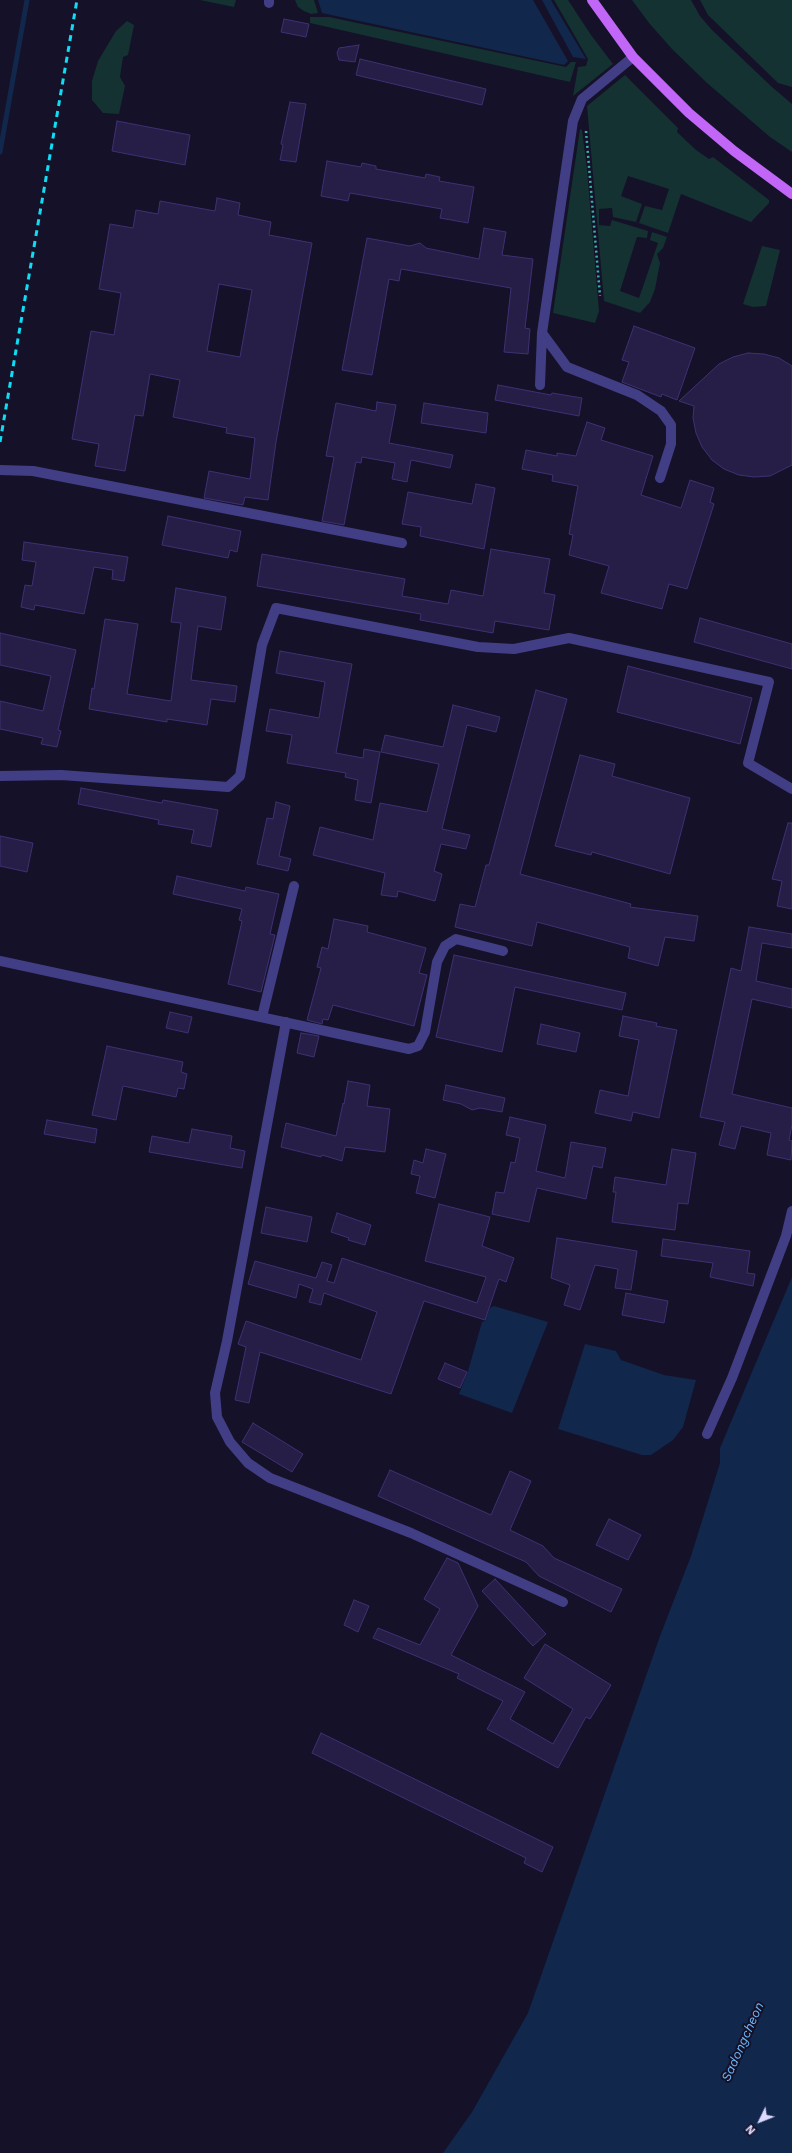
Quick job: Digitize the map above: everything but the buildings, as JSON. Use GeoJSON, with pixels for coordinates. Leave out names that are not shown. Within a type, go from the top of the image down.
{"type":"FeatureCollection","features":[{"type":"Feature","properties":{"kind":"main road"},"geometry":{"type":"LineString","coordinates":[[592,0],[634,57],[689,113],[734,151],[792,194]]}},
{"type":"Feature","properties":{"kind":"street"},"geometry":{"type":"LineString","coordinates":[[540,385],[542,333],[573,121],[582,99],[634,57]]}},
{"type":"Feature","properties":{"kind":"street"},"geometry":{"type":"LineString","coordinates":[[542,333],[567,367],[637,395],[661,411],[671,425],[671,444],[660,478]]}},
{"type":"Feature","properties":{"kind":"street"},"geometry":{"type":"LineString","coordinates":[[0,470],[33,471],[402,543]]}},
{"type":"Feature","properties":{"kind":"street"},"geometry":{"type":"LineString","coordinates":[[0,776],[61,775],[228,787],[240,776],[262,645],[276,608],[478,648],[514,649],[569,638],[769,682],[748,763],[792,789]]}},
{"type":"Feature","properties":{"kind":"street"},"geometry":{"type":"LineString","coordinates":[[262,1017],[294,886]]}},
{"type":"Feature","properties":{"kind":"street"},"geometry":{"type":"LineString","coordinates":[[0,961],[409,1049],[418,1046],[425,1032],[437,962],[445,946],[456,939],[503,951]]}},
{"type":"Feature","properties":{"kind":"street"},"geometry":{"type":"LineString","coordinates":[[286,1022],[227,1341],[215,1393],[217,1417],[230,1442],[248,1463],[270,1478],[411,1533],[563,1602]]}},
{"type":"Feature","properties":{"kind":"street"},"geometry":{"type":"LineString","coordinates":[[707,1434],[732,1378],[786,1236],[792,1211]]}},
{"type":"Feature","properties":{"kind":"path"},"geometry":{"type":"LineString","coordinates":[[585,128],[600,296]]}},
{"type":"Feature","properties":{"kind":"green space"},"geometry":{"type":"Polygon","coordinates":[[[200,0],[236,0],[234,7],[200,0]]]}},
{"type":"Feature","properties":{"kind":"green space"},"geometry":{"type":"Polygon","coordinates":[[[295,0],[314,0],[318,13],[311,14],[304,11],[298,7],[295,0]]]}},
{"type":"Feature","properties":{"kind":"green space"},"geometry":{"type":"Polygon","coordinates":[[[554,0],[568,0],[591,35],[613,64],[573,96],[578,67],[586,66],[588,59],[554,0]]]}},
{"type":"Feature","properties":{"kind":"green space"},"geometry":{"type":"Polygon","coordinates":[[[632,0],[691,0],[700,16],[712,30],[792,104],[792,152],[770,137],[707,83],[672,49],[649,23],[632,0]]]}},
{"type":"Feature","properties":{"kind":"green space"},"geometry":{"type":"Polygon","coordinates":[[[700,0],[792,0],[792,87],[778,83],[708,15],[700,0]]]}},
{"type":"Feature","properties":{"kind":"green space"},"geometry":{"type":"Polygon","coordinates":[[[310,17],[329,17],[566,67],[571,62],[576,62],[570,82],[310,23],[310,17]]]}},
{"type":"Feature","properties":{"kind":"green space"},"geometry":{"type":"Polygon","coordinates":[[[127,21],[134,25],[128,55],[123,57],[120,77],[125,86],[119,114],[103,113],[92,100],[92,81],[98,61],[116,31],[127,21]]]}},
{"type":"Feature","properties":{"kind":"green space"},"geometry":{"type":"Polygon","coordinates":[[[625,75],[678,128],[677,132],[696,150],[709,159],[713,157],[769,200],[769,203],[751,222],[681,194],[668,233],[639,223],[645,206],[662,210],[669,189],[628,176],[621,196],[642,204],[636,222],[613,217],[612,208],[599,209],[599,225],[610,226],[612,220],[648,231],[647,238],[637,237],[620,291],[639,298],[658,243],[650,240],[652,232],[667,237],[663,248],[657,254],[660,263],[655,289],[650,302],[640,313],[604,301],[587,106],[625,75]]]}},
{"type":"Feature","properties":{"kind":"green space"},"geometry":{"type":"Polygon","coordinates":[[[580,129],[582,130],[587,169],[599,311],[595,323],[553,313],[580,129]]]}},
{"type":"Feature","properties":{"kind":"green space"},"geometry":{"type":"Polygon","coordinates":[[[762,246],[780,250],[766,306],[753,307],[743,304],[762,246]]]}},
{"type":"Feature","properties":{"kind":"water"},"geometry":{"type":"Polygon","coordinates":[[[318,0],[533,0],[568,61],[564,65],[322,13],[318,0]]]}},
{"type":"Feature","properties":{"kind":"water"},"geometry":{"type":"Polygon","coordinates":[[[542,0],[551,0],[586,59],[573,57],[542,0]]]}},
{"type":"Feature","properties":{"kind":"water","name":"Sadongcheon"},"geometry":{"type":"Polygon","coordinates":[[[792,1277],[792,2153],[443,2153],[472,2112],[528,2013],[660,1636],[691,1556],[720,1463],[720,1448],[792,1277]]]}},
{"type":"Feature","properties":{"kind":"water"},"geometry":{"type":"Polygon","coordinates":[[[494,1306],[548,1322],[512,1413],[459,1394],[468,1371],[482,1322],[485,1321],[490,1308],[494,1306]]]}},
{"type":"Feature","properties":{"kind":"water"},"geometry":{"type":"Polygon","coordinates":[[[585,1344],[616,1351],[621,1360],[664,1375],[696,1380],[683,1427],[673,1440],[651,1455],[642,1455],[558,1429],[585,1344]]]}},
{"type":"Feature","properties":{"kind":"waterway"},"geometry":{"type":"LineString","coordinates":[[0,152],[27,0]]}},
{"type":"Feature","properties":{"kind":"railway"},"geometry":{"type":"LineString","coordinates":[[0,442],[77,0]]}}]}
